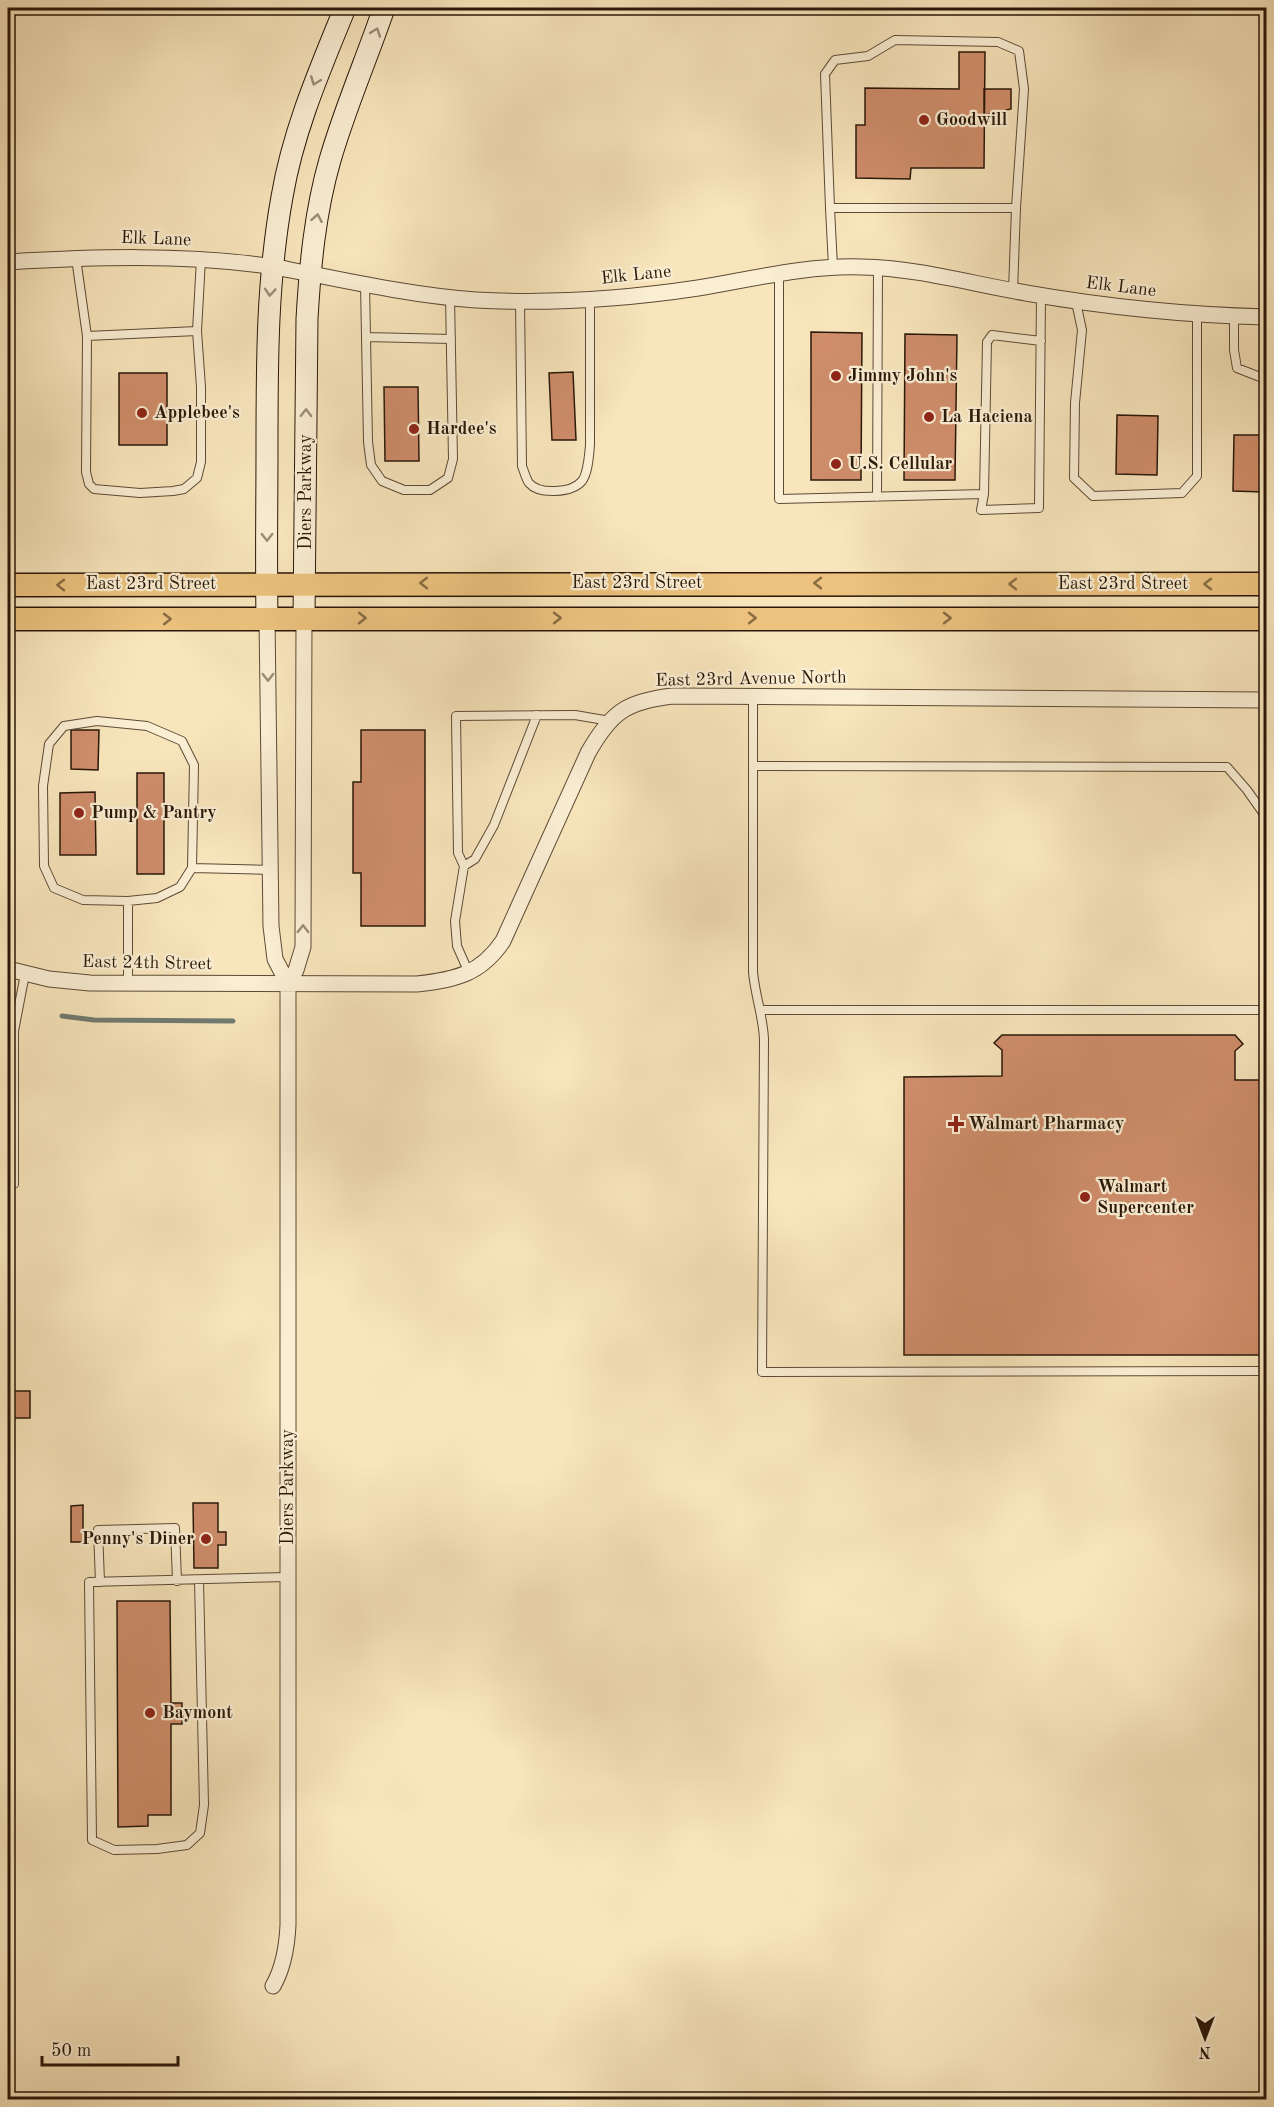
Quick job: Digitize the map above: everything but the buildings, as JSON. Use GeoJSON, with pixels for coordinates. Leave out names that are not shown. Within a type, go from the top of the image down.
{"type":"FeatureCollection","features":[{"type":"Feature","properties":{"kind":"main road","name":"Diers Parkway"},"geometry":{"type":"LineString","coordinates":[[267,618],[267,335],[272,266],[282,195],[294,147],[312,87],[345,8]]}},
{"type":"Feature","properties":{"kind":"main road","name":"Diers Parkway"},"geometry":{"type":"LineString","coordinates":[[304,618],[309,274],[317,218],[330,160],[384,8]]}},
{"type":"Feature","properties":{"kind":"main road","name":"East 23rd Street"},"geometry":{"type":"LineString","coordinates":[[8,585],[1266,584]]}},
{"type":"Feature","properties":{"kind":"main road","name":"East 23rd Street"},"geometry":{"type":"LineString","coordinates":[[8,619],[1266,619]]}},
{"type":"Feature","properties":{"kind":"street","name":"Elk Lane"},"geometry":{"type":"LineString","coordinates":[[8,262],[145,256],[201,259],[272,266],[450,297],[520,301],[590,300],[680,291],[832,267],[878,268],[913,272],[1076,302],[1197,314],[1266,317]]}},
{"type":"Feature","properties":{"kind":"street","name":"Diers Parkway"},"geometry":{"type":"LineString","coordinates":[[267,618],[273,950],[280,972],[288,984]]}},
{"type":"Feature","properties":{"kind":"street","name":"Diers Parkway"},"geometry":{"type":"LineString","coordinates":[[273,1986],[280,1974],[287,1947],[288,1924],[288,984],[303,947],[304,618]]}},
{"type":"Feature","properties":{"kind":"street","name":"East 23rd Avenue North"},"geometry":{"type":"LineString","coordinates":[[288,984],[439,982],[468,973],[488,960],[503,941],[597,737],[624,708],[633,704],[657,698],[753,697],[1266,700]]}},
{"type":"Feature","properties":{"kind":"street","name":"East 24th Street"},"geometry":{"type":"LineString","coordinates":[[8,969],[64,981],[128,984],[288,984]]}},
{"type":"Feature","properties":{"kind":"lane"},"geometry":{"type":"LineString","coordinates":[[832,267],[825,74],[835,60],[868,56],[895,40],[998,42],[1018,51],[1024,89],[1013,291]]}},
{"type":"Feature","properties":{"kind":"lane"},"geometry":{"type":"LineString","coordinates":[[830,208],[1016,208]]}},
{"type":"Feature","properties":{"kind":"lane"},"geometry":{"type":"LineString","coordinates":[[75,258],[87,336],[86,472],[89,484],[94,489],[158,493],[184,489],[197,478],[201,462],[201,387],[197,331],[201,259]]}},
{"type":"Feature","properties":{"kind":"lane"},"geometry":{"type":"LineString","coordinates":[[877,496],[878,268]]}},
{"type":"Feature","properties":{"kind":"lane"},"geometry":{"type":"LineString","coordinates":[[779,274],[779,499],[984,494]]}},
{"type":"Feature","properties":{"kind":"lane"},"geometry":{"type":"LineString","coordinates":[[365,284],[368,442],[371,465],[382,481],[404,490],[430,490],[448,478],[453,459],[450,297]]}},
{"type":"Feature","properties":{"kind":"lane"},"geometry":{"type":"LineString","coordinates":[[1041,296],[1041,340],[1039,508],[981,510],[984,494],[987,342],[992,335],[1041,340]]}},
{"type":"Feature","properties":{"kind":"lane"},"geometry":{"type":"LineString","coordinates":[[520,301],[522,466],[529,483],[538,489],[559,490],[576,487],[583,480],[587,467],[590,445],[590,300]]}},
{"type":"Feature","properties":{"kind":"lane"},"geometry":{"type":"LineString","coordinates":[[1076,302],[1082,330],[1075,403],[1074,478],[1093,496],[1182,493],[1197,476],[1197,314]]}},
{"type":"Feature","properties":{"kind":"lane"},"geometry":{"type":"LineString","coordinates":[[1234,316],[1233,351],[1237,368],[1266,377]]}},
{"type":"Feature","properties":{"kind":"lane"},"geometry":{"type":"LineString","coordinates":[[87,336],[197,331]]}},
{"type":"Feature","properties":{"kind":"lane"},"geometry":{"type":"LineString","coordinates":[[366,338],[451,339]]}},
{"type":"Feature","properties":{"kind":"lane"},"geometry":{"type":"LineString","coordinates":[[753,697],[753,972],[764,1039],[762,1372],[1266,1371]]}},
{"type":"Feature","properties":{"kind":"lane"},"geometry":{"type":"LineString","coordinates":[[464,867],[475,859],[495,825],[537,715]]}},
{"type":"Feature","properties":{"kind":"lane"},"geometry":{"type":"LineString","coordinates":[[468,973],[457,946],[455,921],[464,867],[458,853],[456,716],[575,715],[610,721]]}},
{"type":"Feature","properties":{"kind":"lane"},"geometry":{"type":"LineString","coordinates":[[97,721],[147,726],[182,741],[194,765],[192,868],[180,887],[157,898],[128,901],[83,900],[54,888],[44,866],[43,786],[49,744],[64,726],[97,721]]}},
{"type":"Feature","properties":{"kind":"lane"},"geometry":{"type":"LineString","coordinates":[[753,766],[1227,767],[1266,817]]}},
{"type":"Feature","properties":{"kind":"lane"},"geometry":{"type":"LineString","coordinates":[[192,868],[271,870]]}},
{"type":"Feature","properties":{"kind":"lane"},"geometry":{"type":"LineString","coordinates":[[128,901],[128,984]]}},
{"type":"Feature","properties":{"kind":"lane"},"geometry":{"type":"LineString","coordinates":[[8,1184],[14,1184],[10,1041],[25,974]]}},
{"type":"Feature","properties":{"kind":"lane"},"geometry":{"type":"LineString","coordinates":[[761,1010],[1266,1010]]}},
{"type":"Feature","properties":{"kind":"lane"},"geometry":{"type":"LineString","coordinates":[[100,1582],[98,1530],[175,1528],[177,1581]]}},
{"type":"Feature","properties":{"kind":"lane"},"geometry":{"type":"LineString","coordinates":[[199,1580],[204,1805],[200,1833],[188,1845],[157,1849],[114,1850],[92,1840],[89,1582],[288,1577]]}},
{"type":"Feature","properties":{"kind":"waterway"},"geometry":{"type":"LineString","coordinates":[[62,1016],[94,1020],[233,1021]]}},
{"type":"Feature","properties":{"kind":"place","name":"Goodwill"},"geometry":{"type":"Point","coordinates":[924,120]}},
{"type":"Feature","properties":{"kind":"place","name":"Jimmy John's"},"geometry":{"type":"Point","coordinates":[836,376]}},
{"type":"Feature","properties":{"kind":"place","name":"Applebee's"},"geometry":{"type":"Point","coordinates":[142,413]}},
{"type":"Feature","properties":{"kind":"place","name":"La Haciena"},"geometry":{"type":"Point","coordinates":[929,417]}},
{"type":"Feature","properties":{"kind":"place","name":"Hardee's"},"geometry":{"type":"Point","coordinates":[414,429]}},
{"type":"Feature","properties":{"kind":"place","name":"U.S. Cellular"},"geometry":{"type":"Point","coordinates":[836,464]}},
{"type":"Feature","properties":{"kind":"place","name":"Pump & Pantry"},"geometry":{"type":"Point","coordinates":[79,813]}},
{"type":"Feature","properties":{"kind":"place","name":"Walmart Pharmacy"},"geometry":{"type":"Point","coordinates":[956,1124]}},
{"type":"Feature","properties":{"kind":"place","name":"Walmart Supercenter"},"geometry":{"type":"Point","coordinates":[1085,1197]}},
{"type":"Feature","properties":{"kind":"place","name":"Penny's Diner"},"geometry":{"type":"Point","coordinates":[206,1539]}},
{"type":"Feature","properties":{"kind":"place","name":"Baymont"},"geometry":{"type":"Point","coordinates":[150,1713]}}]}
